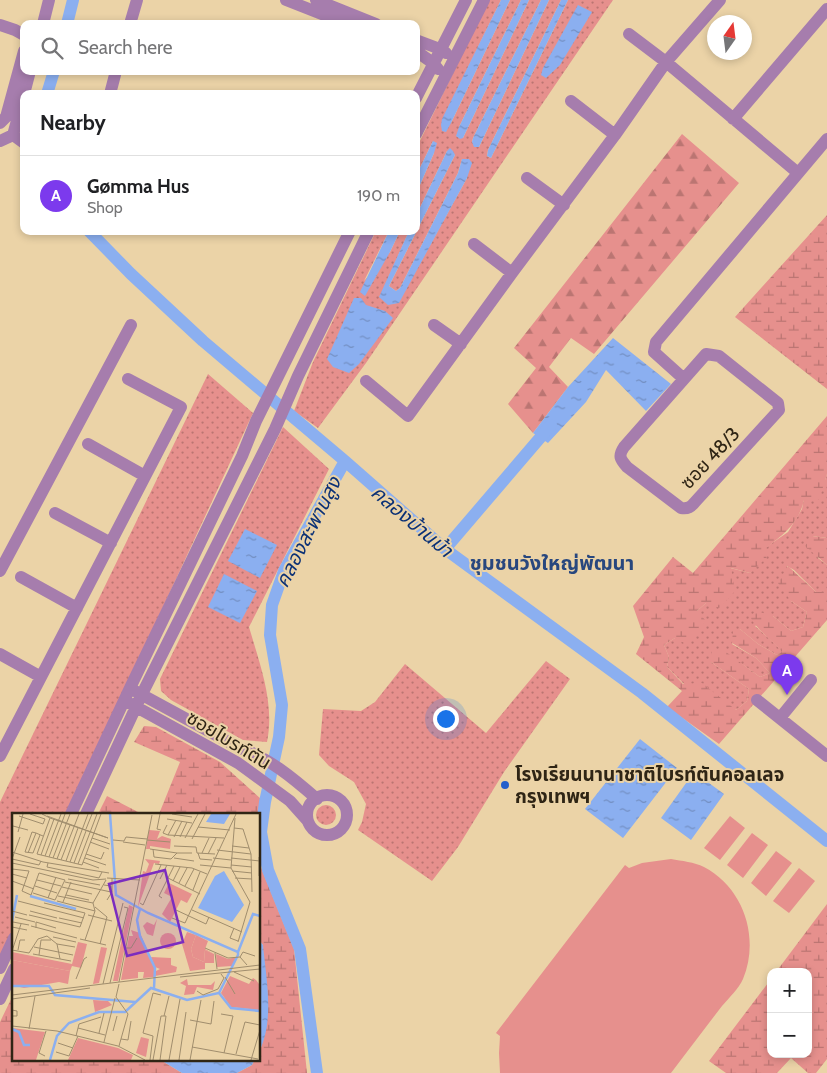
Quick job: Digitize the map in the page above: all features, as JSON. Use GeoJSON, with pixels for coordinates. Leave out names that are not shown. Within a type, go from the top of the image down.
{"type":"FeatureCollection","features":[{"type":"Feature","properties":{"kind":"street"},"geometry":{"type":"LineString","coordinates":[[44,20],[49,0]]}},
{"type":"Feature","properties":{"kind":"street"},"geometry":{"type":"LineString","coordinates":[[131,20],[137,0]]}},
{"type":"Feature","properties":{"kind":"street"},"geometry":{"type":"LineString","coordinates":[[286,0],[337,20]]}},
{"type":"Feature","properties":{"kind":"street"},"geometry":{"type":"LineString","coordinates":[[316,0],[366,20]]}},
{"type":"Feature","properties":{"kind":"street"},"geometry":{"type":"LineString","coordinates":[[420,90],[466,0]]}},
{"type":"Feature","properties":{"kind":"street"},"geometry":{"type":"LineString","coordinates":[[420,126],[484,0]]}},
{"type":"Feature","properties":{"kind":"street"},"geometry":{"type":"LineString","coordinates":[[366,381],[408,416],[564,205],[666,62],[720,0]]}},
{"type":"Feature","properties":{"kind":"street"},"geometry":{"type":"LineString","coordinates":[[733,119],[827,9]]}},
{"type":"Feature","properties":{"kind":"street"},"geometry":{"type":"LineString","coordinates":[[0,25],[20,33]]}},
{"type":"Feature","properties":{"kind":"street"},"geometry":{"type":"LineString","coordinates":[[629,34],[666,62],[798,173]]}},
{"type":"Feature","properties":{"kind":"street"},"geometry":{"type":"LineString","coordinates":[[420,42],[440,49],[454,60]]}},
{"type":"Feature","properties":{"kind":"street"},"geometry":{"type":"LineString","coordinates":[[420,54],[433,63],[444,76]]}},
{"type":"Feature","properties":{"kind":"street"},"geometry":{"type":"LineString","coordinates":[[0,123],[6,117],[20,66]]}},
{"type":"Feature","properties":{"kind":"street"},"geometry":{"type":"LineString","coordinates":[[25,90],[29,75]]}},
{"type":"Feature","properties":{"kind":"street"},"geometry":{"type":"LineString","coordinates":[[111,90],[115,75]]}},
{"type":"Feature","properties":{"kind":"street"},"geometry":{"type":"LineString","coordinates":[[571,101],[615,135]]}},
{"type":"Feature","properties":{"kind":"street"},"geometry":{"type":"LineString","coordinates":[[13,135],[20,109]]}},
{"type":"Feature","properties":{"kind":"street"},"geometry":{"type":"LineString","coordinates":[[0,141],[13,135]]}},
{"type":"Feature","properties":{"kind":"street"},"geometry":{"type":"LineString","coordinates":[[13,135],[20,140]]}},
{"type":"Feature","properties":{"kind":"street"},"geometry":{"type":"LineString","coordinates":[[684,379],[654,352],[656,342],[827,139]]}},
{"type":"Feature","properties":{"kind":"street"},"geometry":{"type":"LineString","coordinates":[[528,178],[564,205]]}},
{"type":"Feature","properties":{"kind":"street"},"geometry":{"type":"LineString","coordinates":[[86,813],[136,707],[136,692],[256,421],[348,235]]}},
{"type":"Feature","properties":{"kind":"street"},"geometry":{"type":"LineString","coordinates":[[72,813],[124,701],[136,692],[275,429],[298,376],[366,235]]}},
{"type":"Feature","properties":{"kind":"street"},"geometry":{"type":"LineString","coordinates":[[474,244],[512,273]]}},
{"type":"Feature","properties":{"kind":"street"},"geometry":{"type":"LineString","coordinates":[[0,571],[131,325]]}},
{"type":"Feature","properties":{"kind":"street"},"geometry":{"type":"LineString","coordinates":[[434,325],[461,344]]}},
{"type":"Feature","properties":{"kind":"street","name":"ซอย 48/3"},"geometry":{"type":"LineString","coordinates":[[706,354],[719,356],[778,403],[780,410],[690,507],[681,508],[627,467],[620,460],[620,455],[624,447],[684,379],[706,354]]}},
{"type":"Feature","properties":{"kind":"street"},"geometry":{"type":"LineString","coordinates":[[0,756],[3,742],[41,677],[181,407],[128,378]]}},
{"type":"Feature","properties":{"kind":"street"},"geometry":{"type":"LineString","coordinates":[[88,444],[145,476]]}},
{"type":"Feature","properties":{"kind":"street"},"geometry":{"type":"LineString","coordinates":[[54,513],[111,543]]}},
{"type":"Feature","properties":{"kind":"street"},"geometry":{"type":"LineString","coordinates":[[20,578],[77,608]]}},
{"type":"Feature","properties":{"kind":"street"},"geometry":{"type":"LineString","coordinates":[[0,654],[41,677]]}},
{"type":"Feature","properties":{"kind":"street"},"geometry":{"type":"LineString","coordinates":[[780,718],[811,680]]}},
{"type":"Feature","properties":{"kind":"street","name":"ซอยไบรท์ตัน"},"geometry":{"type":"LineString","coordinates":[[124,701],[238,764],[290,802],[308,820],[315,831],[324,835],[334,834],[344,826],[346,814],[342,802],[331,796],[317,799],[290,776],[258,754],[240,748],[136,692]]}},
{"type":"Feature","properties":{"kind":"street"},"geometry":{"type":"LineString","coordinates":[[757,700],[827,756]]}},
{"type":"Feature","properties":{"kind":"street"},"geometry":{"type":"LineString","coordinates":[[308,820],[307,813],[309,807],[317,799]]}},
{"type":"Feature","properties":{"kind":"street"},"geometry":{"type":"LineString","coordinates":[[0,968],[12,942]]}},
{"type":"Feature","properties":{"kind":"street"},"geometry":{"type":"LineString","coordinates":[[0,999],[12,973]]}},
{"type":"Feature","properties":{"kind":"green space"},"geometry":{"type":"Polygon","coordinates":[[[489,0],[501,0],[443,119],[451,123],[510,0],[521,0],[459,127],[463,138],[529,0],[541,0],[473,138],[472,142],[479,147],[549,0],[561,0],[488,150],[487,156],[491,158],[568,0],[613,0],[366,363],[318,428],[294,411],[313,362],[374,235],[387,235],[364,281],[390,252],[398,235],[407,235],[380,297],[398,303],[467,178],[462,159],[458,173],[400,288],[396,291],[389,286],[415,235],[420,235],[420,224],[455,155],[447,151],[420,208],[420,185],[434,153],[433,141],[420,168],[420,141],[489,0]]]}},
{"type":"Feature","properties":{"kind":"green space"},"geometry":{"type":"Polygon","coordinates":[[[682,134],[739,183],[594,354],[571,338],[549,367],[568,387],[533,433],[508,404],[536,368],[514,348],[682,134]]]}},
{"type":"Feature","properties":{"kind":"green space"},"geometry":{"type":"Polygon","coordinates":[[[827,215],[827,389],[735,317],[827,215]]]}},
{"type":"Feature","properties":{"kind":"green space"},"geometry":{"type":"Polygon","coordinates":[[[208,374],[253,413],[67,813],[12,813],[12,934],[0,960],[0,802],[208,374]]]}},
{"type":"Feature","properties":{"kind":"green space"},"geometry":{"type":"Polygon","coordinates":[[[827,416],[827,474],[819,500],[804,500],[795,522],[785,533],[766,548],[766,558],[750,573],[731,568],[735,591],[720,608],[706,603],[697,611],[706,621],[686,644],[675,638],[664,645],[669,657],[667,667],[683,684],[702,683],[736,710],[747,701],[749,689],[711,662],[712,650],[722,649],[760,677],[770,673],[756,658],[732,643],[733,631],[740,629],[758,644],[777,655],[782,652],[757,627],[750,617],[756,611],[773,616],[791,631],[803,627],[807,612],[791,601],[778,583],[788,566],[816,592],[827,592],[827,620],[719,744],[667,707],[682,691],[636,654],[644,637],[633,606],[673,557],[693,573],[827,416]]]}},
{"type":"Feature","properties":{"kind":"green space"},"geometry":{"type":"Polygon","coordinates":[[[283,427],[329,469],[249,627],[268,698],[269,727],[267,742],[243,740],[171,700],[161,691],[160,679],[283,427]]]}},
{"type":"Feature","properties":{"kind":"green space"},"geometry":{"type":"Polygon","coordinates":[[[827,474],[827,538],[813,536],[818,558],[827,565],[827,592],[816,592],[794,570],[787,566],[791,601],[807,612],[803,627],[791,631],[773,616],[755,626],[783,652],[777,655],[758,644],[740,629],[732,644],[756,658],[770,673],[760,677],[742,664],[711,662],[749,689],[747,701],[736,710],[684,684],[667,667],[669,657],[664,645],[675,638],[706,603],[730,568],[750,573],[765,548],[788,532],[802,509],[804,499],[825,480],[827,474]]]}},
{"type":"Feature","properties":{"kind":"green space"},"geometry":{"type":"Polygon","coordinates":[[[812,536],[827,538],[827,565],[805,546],[812,536]]]}},
{"type":"Feature","properties":{"kind":"green space"},"geometry":{"type":"Polygon","coordinates":[[[546,661],[570,679],[504,772],[458,847],[432,881],[358,830],[366,804],[354,782],[329,766],[319,755],[323,709],[361,711],[375,702],[405,664],[486,733],[546,661]]]}},
{"type":"Feature","properties":{"kind":"green space"},"geometry":{"type":"Polygon","coordinates":[[[144,726],[156,727],[220,762],[261,799],[260,813],[159,813],[180,762],[134,742],[144,726]]]}},
{"type":"Feature","properties":{"kind":"green space"},"geometry":{"type":"Polygon","coordinates":[[[107,796],[140,813],[98,813],[107,796]]]}},
{"type":"Feature","properties":{"kind":"green space"},"geometry":{"type":"Polygon","coordinates":[[[326,805],[333,808],[336,815],[333,822],[326,825],[319,822],[316,815],[319,808],[326,805]]]}},
{"type":"Feature","properties":{"kind":"green space"},"geometry":{"type":"Polygon","coordinates":[[[730,816],[745,828],[720,860],[704,848],[730,816]]]}},
{"type":"Feature","properties":{"kind":"green space"},"geometry":{"type":"Polygon","coordinates":[[[752,833],[768,845],[743,878],[727,865],[752,833]]]}},
{"type":"Feature","properties":{"kind":"green space"},"geometry":{"type":"Polygon","coordinates":[[[776,851],[792,863],[766,896],[751,883],[776,851]]]}},
{"type":"Feature","properties":{"kind":"green space"},"geometry":{"type":"Polygon","coordinates":[[[671,859],[704,867],[718,876],[729,888],[745,916],[749,931],[750,947],[743,979],[671,1073],[500,1073],[500,1036],[496,1033],[625,865],[629,868],[642,863],[671,859]]]}},
{"type":"Feature","properties":{"kind":"green space"},"geometry":{"type":"Polygon","coordinates":[[[260,865],[294,949],[307,1073],[237,1073],[252,1065],[254,1060],[260,1060],[262,1045],[263,945],[260,941],[260,865]]]}},
{"type":"Feature","properties":{"kind":"green space"},"geometry":{"type":"Polygon","coordinates":[[[799,868],[815,881],[789,913],[773,901],[799,868]]]}},
{"type":"Feature","properties":{"kind":"green space"},"geometry":{"type":"Polygon","coordinates":[[[827,904],[827,1059],[816,1073],[808,1073],[791,1058],[812,1058],[812,968],[779,968],[827,904]]]}},
{"type":"Feature","properties":{"kind":"green space"},"geometry":{"type":"Polygon","coordinates":[[[767,984],[767,1058],[791,1058],[777,1073],[726,1073],[709,1061],[767,984]]]}},
{"type":"Feature","properties":{"kind":"green space"},"geometry":{"type":"Polygon","coordinates":[[[12,997],[12,1060],[161,1060],[182,1073],[0,1073],[0,1022],[12,997]]]}},
{"type":"Feature","properties":{"kind":"water"},"geometry":{"type":"Polygon","coordinates":[[[501,0],[510,0],[451,123],[446,132],[442,131],[442,119],[501,0]]]}},
{"type":"Feature","properties":{"kind":"water"},"geometry":{"type":"Polygon","coordinates":[[[521,0],[529,0],[463,138],[460,139],[456,136],[459,127],[521,0]]]}},
{"type":"Feature","properties":{"kind":"water"},"geometry":{"type":"Polygon","coordinates":[[[541,0],[549,0],[479,147],[474,147],[473,138],[541,0]]]}},
{"type":"Feature","properties":{"kind":"water"},"geometry":{"type":"Polygon","coordinates":[[[561,0],[568,0],[491,158],[487,156],[488,150],[561,0]]]}},
{"type":"Feature","properties":{"kind":"water"},"geometry":{"type":"Polygon","coordinates":[[[578,5],[592,12],[560,65],[546,78],[541,75],[543,68],[578,5]]]}},
{"type":"Feature","properties":{"kind":"water"},"geometry":{"type":"Polygon","coordinates":[[[433,141],[437,143],[420,185],[420,168],[433,141]]]}},
{"type":"Feature","properties":{"kind":"water"},"geometry":{"type":"Polygon","coordinates":[[[450,148],[455,155],[420,224],[420,208],[450,148]]]}},
{"type":"Feature","properties":{"kind":"water"},"geometry":{"type":"Polygon","coordinates":[[[462,159],[469,159],[472,163],[467,178],[399,303],[388,305],[379,297],[407,235],[415,235],[389,286],[396,291],[400,288],[458,173],[462,159]]]}},
{"type":"Feature","properties":{"kind":"water"},"geometry":{"type":"Polygon","coordinates":[[[387,235],[398,235],[365,296],[360,292],[387,235]]]}},
{"type":"Feature","properties":{"kind":"water"},"geometry":{"type":"Polygon","coordinates":[[[354,298],[361,298],[366,305],[385,311],[393,318],[359,364],[349,373],[333,367],[327,359],[354,298]]]}},
{"type":"Feature","properties":{"kind":"water"},"geometry":{"type":"Polygon","coordinates":[[[613,338],[671,384],[646,411],[606,370],[586,402],[548,443],[533,433],[568,387],[613,338]]]}},
{"type":"Feature","properties":{"kind":"water"},"geometry":{"type":"Polygon","coordinates":[[[245,529],[277,545],[260,578],[228,561],[245,529]]]}},
{"type":"Feature","properties":{"kind":"water"},"geometry":{"type":"Polygon","coordinates":[[[224,574],[257,591],[240,623],[208,607],[224,574]]]}},
{"type":"Feature","properties":{"kind":"water"},"geometry":{"type":"Polygon","coordinates":[[[640,739],[677,768],[623,838],[585,809],[640,739]]]}},
{"type":"Feature","properties":{"kind":"water"},"geometry":{"type":"Polygon","coordinates":[[[694,772],[724,794],[691,840],[661,818],[694,772]]]}},
{"type":"Feature","properties":{"kind":"water"},"geometry":{"type":"Polygon","coordinates":[[[260,941],[263,945],[268,999],[267,1026],[260,1050],[260,941]]]}},
{"type":"Feature","properties":{"kind":"water"},"geometry":{"type":"Polygon","coordinates":[[[161,1060],[254,1060],[252,1065],[237,1073],[182,1073],[161,1060]]]}},
{"type":"Feature","properties":{"kind":"waterway","name":"คลองบ้านม้า"},"geometry":{"type":"LineString","coordinates":[[68,20],[73,0]]}},
{"type":"Feature","properties":{"kind":"waterway","name":"คลองบ้านม้า"},"geometry":{"type":"LineString","coordinates":[[48,90],[53,75]]}},
{"type":"Feature","properties":{"kind":"waterway","name":"คลองบ้านม้า"},"geometry":{"type":"LineString","coordinates":[[93,235],[131,274],[203,341],[345,461],[445,549],[642,693],[827,841]]}},
{"type":"Feature","properties":{"kind":"waterway"},"geometry":{"type":"LineString","coordinates":[[445,549],[551,425]]}},
{"type":"Feature","properties":{"kind":"waterway","name":"คลองสะพานสูง"},"geometry":{"type":"LineString","coordinates":[[317,1073],[300,949],[268,870],[261,832],[265,802],[279,737],[282,705],[270,635],[272,605],[284,571],[345,461]]}},
{"type":"Feature","properties":{"kind":"place","name":"Gømma Hus"},"geometry":{"type":"Point","coordinates":[787,695]}},
{"type":"Feature","properties":{"kind":"place","name":"โรงเรียนนานาชาติไบรท์ตันคอลเลจ กรุงเทพฯ"},"geometry":{"type":"Point","coordinates":[505,785]}},
{"type":"Feature","properties":{"kind":"district","name":"ชุมชนวังใหญ่พัฒนา"},"geometry":{"type":"Point","coordinates":[552,563]}}]}
